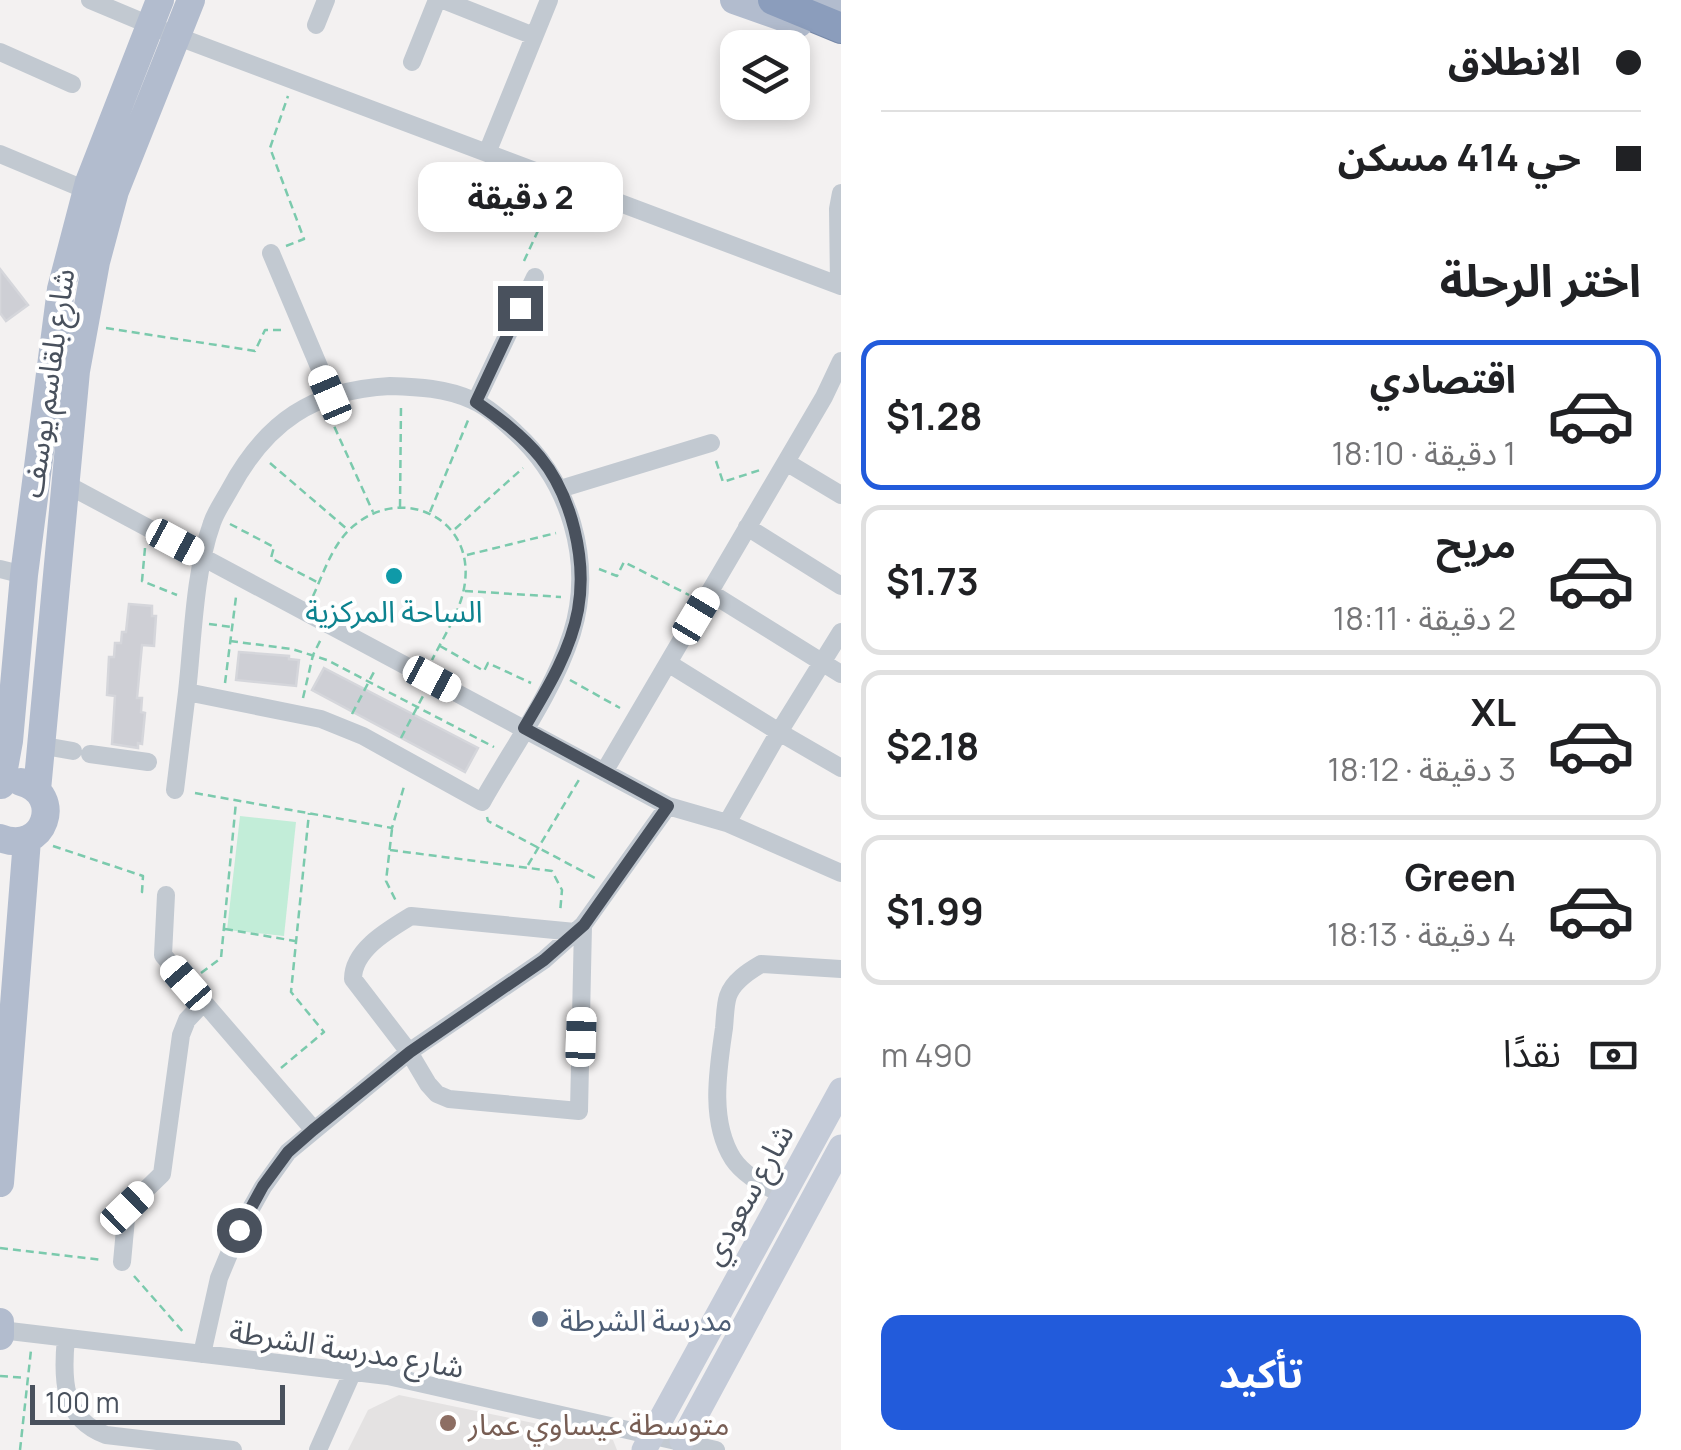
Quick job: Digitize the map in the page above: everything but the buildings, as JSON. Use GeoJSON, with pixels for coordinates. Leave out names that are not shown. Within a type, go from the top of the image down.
{"type":"FeatureCollection","features":[{"type":"Feature","properties":{"kind":"highway"},"geometry":{"type":"LineString","coordinates":[[773,0],[841,28]]}},
{"type":"Feature","properties":{"kind":"main road","name":"شارع بلقاسم يوسف"},"geometry":{"type":"LineString","coordinates":[[20,838],[41,829],[46,808],[36,790],[39,745],[64,483],[96,262],[116,190],[190,0]]}},
{"type":"Feature","properties":{"kind":"main road"},"geometry":{"type":"LineString","coordinates":[[734,0],[841,36]]}},
{"type":"Feature","properties":{"kind":"main road"},"geometry":{"type":"LineString","coordinates":[[814,0],[841,10]]}},
{"type":"Feature","properties":{"kind":"main road","name":"شارع بلقاسم يوسف"},"geometry":{"type":"LineString","coordinates":[[0,785],[9,741],[12,572],[61,289],[86,190],[154,13]]}},
{"type":"Feature","properties":{"kind":"main road"},"geometry":{"type":"LineString","coordinates":[[0,785],[20,782],[36,790]]}},
{"type":"Feature","properties":{"kind":"main road"},"geometry":{"type":"LineString","coordinates":[[0,1182],[20,838]]}},
{"type":"Feature","properties":{"kind":"main road","name":"شارع سعودي"},"geometry":{"type":"LineString","coordinates":[[648,1442],[841,1090]]}},
{"type":"Feature","properties":{"kind":"main road","name":"شارع سعودي"},"geometry":{"type":"LineString","coordinates":[[682,1441],[841,1148]]}},
{"type":"Feature","properties":{"kind":"main road"},"geometry":{"type":"LineString","coordinates":[[0,1322],[0,1333]]}},
{"type":"Feature","properties":{"kind":"street"},"geometry":{"type":"LineString","coordinates":[[90,0],[154,13],[176,36],[840,286],[841,193]]}},
{"type":"Feature","properties":{"kind":"street"},"geometry":{"type":"LineString","coordinates":[[316,24],[326,0]]}},
{"type":"Feature","properties":{"kind":"street"},"geometry":{"type":"LineString","coordinates":[[412,62],[440,0],[534,36]]}},
{"type":"Feature","properties":{"kind":"street"},"geometry":{"type":"LineString","coordinates":[[488,153],[549,0]]}},
{"type":"Feature","properties":{"kind":"street"},"geometry":{"type":"LineString","coordinates":[[0,52],[72,84]]}},
{"type":"Feature","properties":{"kind":"street"},"geometry":{"type":"LineString","coordinates":[[0,154],[86,190]]}},
{"type":"Feature","properties":{"kind":"street"},"geometry":{"type":"LineString","coordinates":[[272,253],[304,330],[326,398]]}},
{"type":"Feature","properties":{"kind":"street"},"geometry":{"type":"LineString","coordinates":[[476,402],[535,277]]}},
{"type":"Feature","properties":{"kind":"street"},"geometry":{"type":"LineString","coordinates":[[596,768],[636,717],[824,397],[841,361]]}},
{"type":"Feature","properties":{"kind":"street"},"geometry":{"type":"LineString","coordinates":[[175,790],[186,692],[204,556],[215,517],[254,449],[274,428],[326,398],[358,387],[401,386],[450,392],[476,402],[538,454],[560,489],[578,561],[579,598],[571,636],[556,672],[482,802],[345,729],[299,714],[186,692]]}},
{"type":"Feature","properties":{"kind":"street"},"geometry":{"type":"LineString","coordinates":[[824,397],[841,407]]}},
{"type":"Feature","properties":{"kind":"street"},"geometry":{"type":"LineString","coordinates":[[560,489],[711,443]]}},
{"type":"Feature","properties":{"kind":"street"},"geometry":{"type":"LineString","coordinates":[[786,462],[841,495]]}},
{"type":"Feature","properties":{"kind":"street"},"geometry":{"type":"LineString","coordinates":[[64,483],[668,806],[726,823],[841,873]]}},
{"type":"Feature","properties":{"kind":"street"},"geometry":{"type":"LineString","coordinates":[[747,527],[841,586]]}},
{"type":"Feature","properties":{"kind":"street"},"geometry":{"type":"LineString","coordinates":[[710,592],[841,674]]}},
{"type":"Feature","properties":{"kind":"street"},"geometry":{"type":"LineString","coordinates":[[726,823],[841,632]]}},
{"type":"Feature","properties":{"kind":"street"},"geometry":{"type":"LineString","coordinates":[[668,663],[841,768]]}},
{"type":"Feature","properties":{"kind":"street"},"geometry":{"type":"LineString","coordinates":[[39,745],[178,765]]}},
{"type":"Feature","properties":{"kind":"street"},"geometry":{"type":"LineString","coordinates":[[202,1354],[220,1278],[239,1230],[263,1186],[288,1152],[410,1052],[544,960],[610,887],[668,806]]}},
{"type":"Feature","properties":{"kind":"street"},"geometry":{"type":"LineString","coordinates":[[166,895],[164,955],[313,1130]]}},
{"type":"Feature","properties":{"kind":"street"},"geometry":{"type":"LineString","coordinates":[[424,915],[572,929],[579,1111],[449,1100],[437,1094],[353,979],[353,965],[362,952],[406,920],[424,915]]}},
{"type":"Feature","properties":{"kind":"street"},"geometry":{"type":"LineString","coordinates":[[784,1196],[750,1177],[734,1160],[725,1140],[717,1106],[728,996],[735,983],[761,964],[841,969]]}},
{"type":"Feature","properties":{"kind":"street"},"geometry":{"type":"LineString","coordinates":[[122,1262],[127,1208],[162,1174],[182,1035],[187,1020],[204,1003]]}},
{"type":"Feature","properties":{"kind":"street","name":"شارع مدرسة الشرطة"},"geometry":{"type":"LineString","coordinates":[[0,1333],[398,1378],[648,1442],[682,1441],[716,1450]]}},
{"type":"Feature","properties":{"kind":"street"},"geometry":{"type":"LineString","coordinates":[[66,1338],[65,1391],[81,1421],[92,1430],[160,1445],[233,1450]]}},
{"type":"Feature","properties":{"kind":"street"},"geometry":{"type":"LineString","coordinates":[[318,1450],[353,1371]]}},
{"type":"Feature","properties":{"kind":"path"},"geometry":{"type":"LineString","coordinates":[[272,253],[304,239],[270,148],[294,80]]}},
{"type":"Feature","properties":{"kind":"path"},"geometry":{"type":"LineString","coordinates":[[535,277],[520,270],[561,181]]}},
{"type":"Feature","properties":{"kind":"path"},"geometry":{"type":"LineString","coordinates":[[85,324],[255,350],[265,330],[304,330]]}},
{"type":"Feature","properties":{"kind":"path"},"geometry":{"type":"LineString","coordinates":[[400,508],[401,386]]}},
{"type":"Feature","properties":{"kind":"path"},"geometry":{"type":"LineString","coordinates":[[326,398],[373,514]]}},
{"type":"Feature","properties":{"kind":"path"},"geometry":{"type":"LineString","coordinates":[[429,514],[476,402]]}},
{"type":"Feature","properties":{"kind":"path"},"geometry":{"type":"LineString","coordinates":[[711,443],[723,482],[786,462]]}},
{"type":"Feature","properties":{"kind":"path"},"geometry":{"type":"LineString","coordinates":[[254,449],[348,530]]}},
{"type":"Feature","properties":{"kind":"path"},"geometry":{"type":"LineString","coordinates":[[454,530],[538,454]]}},
{"type":"Feature","properties":{"kind":"path"},"geometry":{"type":"LineString","coordinates":[[305,611],[348,530],[373,514],[400,508],[429,514],[454,530],[465,555],[463,590],[418,707],[394,752]]}},
{"type":"Feature","properties":{"kind":"path"},"geometry":{"type":"LineString","coordinates":[[215,517],[274,546],[271,558],[319,583]]}},
{"type":"Feature","properties":{"kind":"path"},"geometry":{"type":"LineString","coordinates":[[147,527],[142,581],[198,601]]}},
{"type":"Feature","properties":{"kind":"path"},"geometry":{"type":"LineString","coordinates":[[465,555],[573,529]]}},
{"type":"Feature","properties":{"kind":"path"},"geometry":{"type":"LineString","coordinates":[[578,561],[617,576],[624,562],[683,593],[693,596],[710,592]]}},
{"type":"Feature","properties":{"kind":"path"},"geometry":{"type":"LineString","coordinates":[[223,699],[239,576]]}},
{"type":"Feature","properties":{"kind":"path"},"geometry":{"type":"LineString","coordinates":[[463,590],[579,598]]}},
{"type":"Feature","properties":{"kind":"path"},"geometry":{"type":"LineString","coordinates":[[195,622],[232,628]]}},
{"type":"Feature","properties":{"kind":"path"},"geometry":{"type":"LineString","coordinates":[[299,714],[313,654],[328,624]]}},
{"type":"Feature","properties":{"kind":"path"},"geometry":{"type":"LineString","coordinates":[[230,642],[313,654],[508,755]]}},
{"type":"Feature","properties":{"kind":"path"},"geometry":{"type":"LineString","coordinates":[[439,645],[484,671],[488,663],[546,690]]}},
{"type":"Feature","properties":{"kind":"path"},"geometry":{"type":"LineString","coordinates":[[345,729],[384,653]]}},
{"type":"Feature","properties":{"kind":"path"},"geometry":{"type":"LineString","coordinates":[[556,672],[636,717]]}},
{"type":"Feature","properties":{"kind":"path"},"geometry":{"type":"LineString","coordinates":[[406,920],[386,881],[392,828],[412,762]]}},
{"type":"Feature","properties":{"kind":"path"},"geometry":{"type":"LineString","coordinates":[[527,868],[596,768]]}},
{"type":"Feature","properties":{"kind":"path"},"geometry":{"type":"LineString","coordinates":[[175,790],[392,828]]}},
{"type":"Feature","properties":{"kind":"path"},"geometry":{"type":"LineString","coordinates":[[186,983],[221,958],[236,800]]}},
{"type":"Feature","properties":{"kind":"path"},"geometry":{"type":"LineString","coordinates":[[482,802],[488,821],[610,887]]}},
{"type":"Feature","properties":{"kind":"path"},"geometry":{"type":"LineString","coordinates":[[269,1077],[324,1032],[291,992],[309,813]]}},
{"type":"Feature","properties":{"kind":"path"},"geometry":{"type":"LineString","coordinates":[[20,838],[144,876],[142,892],[166,895]]}},
{"type":"Feature","properties":{"kind":"path"},"geometry":{"type":"LineString","coordinates":[[390,850],[552,871],[562,890],[572,929]]}},
{"type":"Feature","properties":{"kind":"path"},"geometry":{"type":"LineString","coordinates":[[224,928],[296,941]]}},
{"type":"Feature","properties":{"kind":"path"},"geometry":{"type":"LineString","coordinates":[[0,1248],[122,1262],[202,1354]]}},
{"type":"Feature","properties":{"kind":"path"},"geometry":{"type":"LineString","coordinates":[[21,1450],[32,1334]]}},
{"type":"Feature","properties":{"kind":"path"},"geometry":{"type":"LineString","coordinates":[[0,1376],[28,1378]]}},
{"type":"Feature","properties":{"kind":"shaded area","name":"متوسطة عيساوي عمار"},"geometry":{"type":"Polygon","coordinates":[[[399,1395],[613,1440],[617,1450],[348,1450],[368,1410],[399,1395]]]}},
{"type":"Feature","properties":{"kind":"green space"},"geometry":{"type":"Polygon","coordinates":[[[240,816],[296,822],[284,936],[227,930],[240,816]]]}},
{"type":"Feature","properties":{"kind":"place","name":"الساحة المركزية"},"geometry":{"type":"Point","coordinates":[394,576]}},
{"type":"Feature","properties":{"kind":"place","name":"مدرسة الشرطة"},"geometry":{"type":"Point","coordinates":[540,1319]}},
{"type":"Feature","properties":{"kind":"place","name":"متوسطة عيساوي عمار"},"geometry":{"type":"Point","coordinates":[448,1423]}},
{"type":"Feature","properties":{"kind":"route"},"geometry":{"type":"LineString","coordinates":[[239,1230],[263,1186],[288,1152],[410,1052],[544,960],[584,925],[668,806],[524,728],[552,681],[571,636],[580,582],[578,550],[560,489],[538,454],[476,402],[520,308]]}}]}
